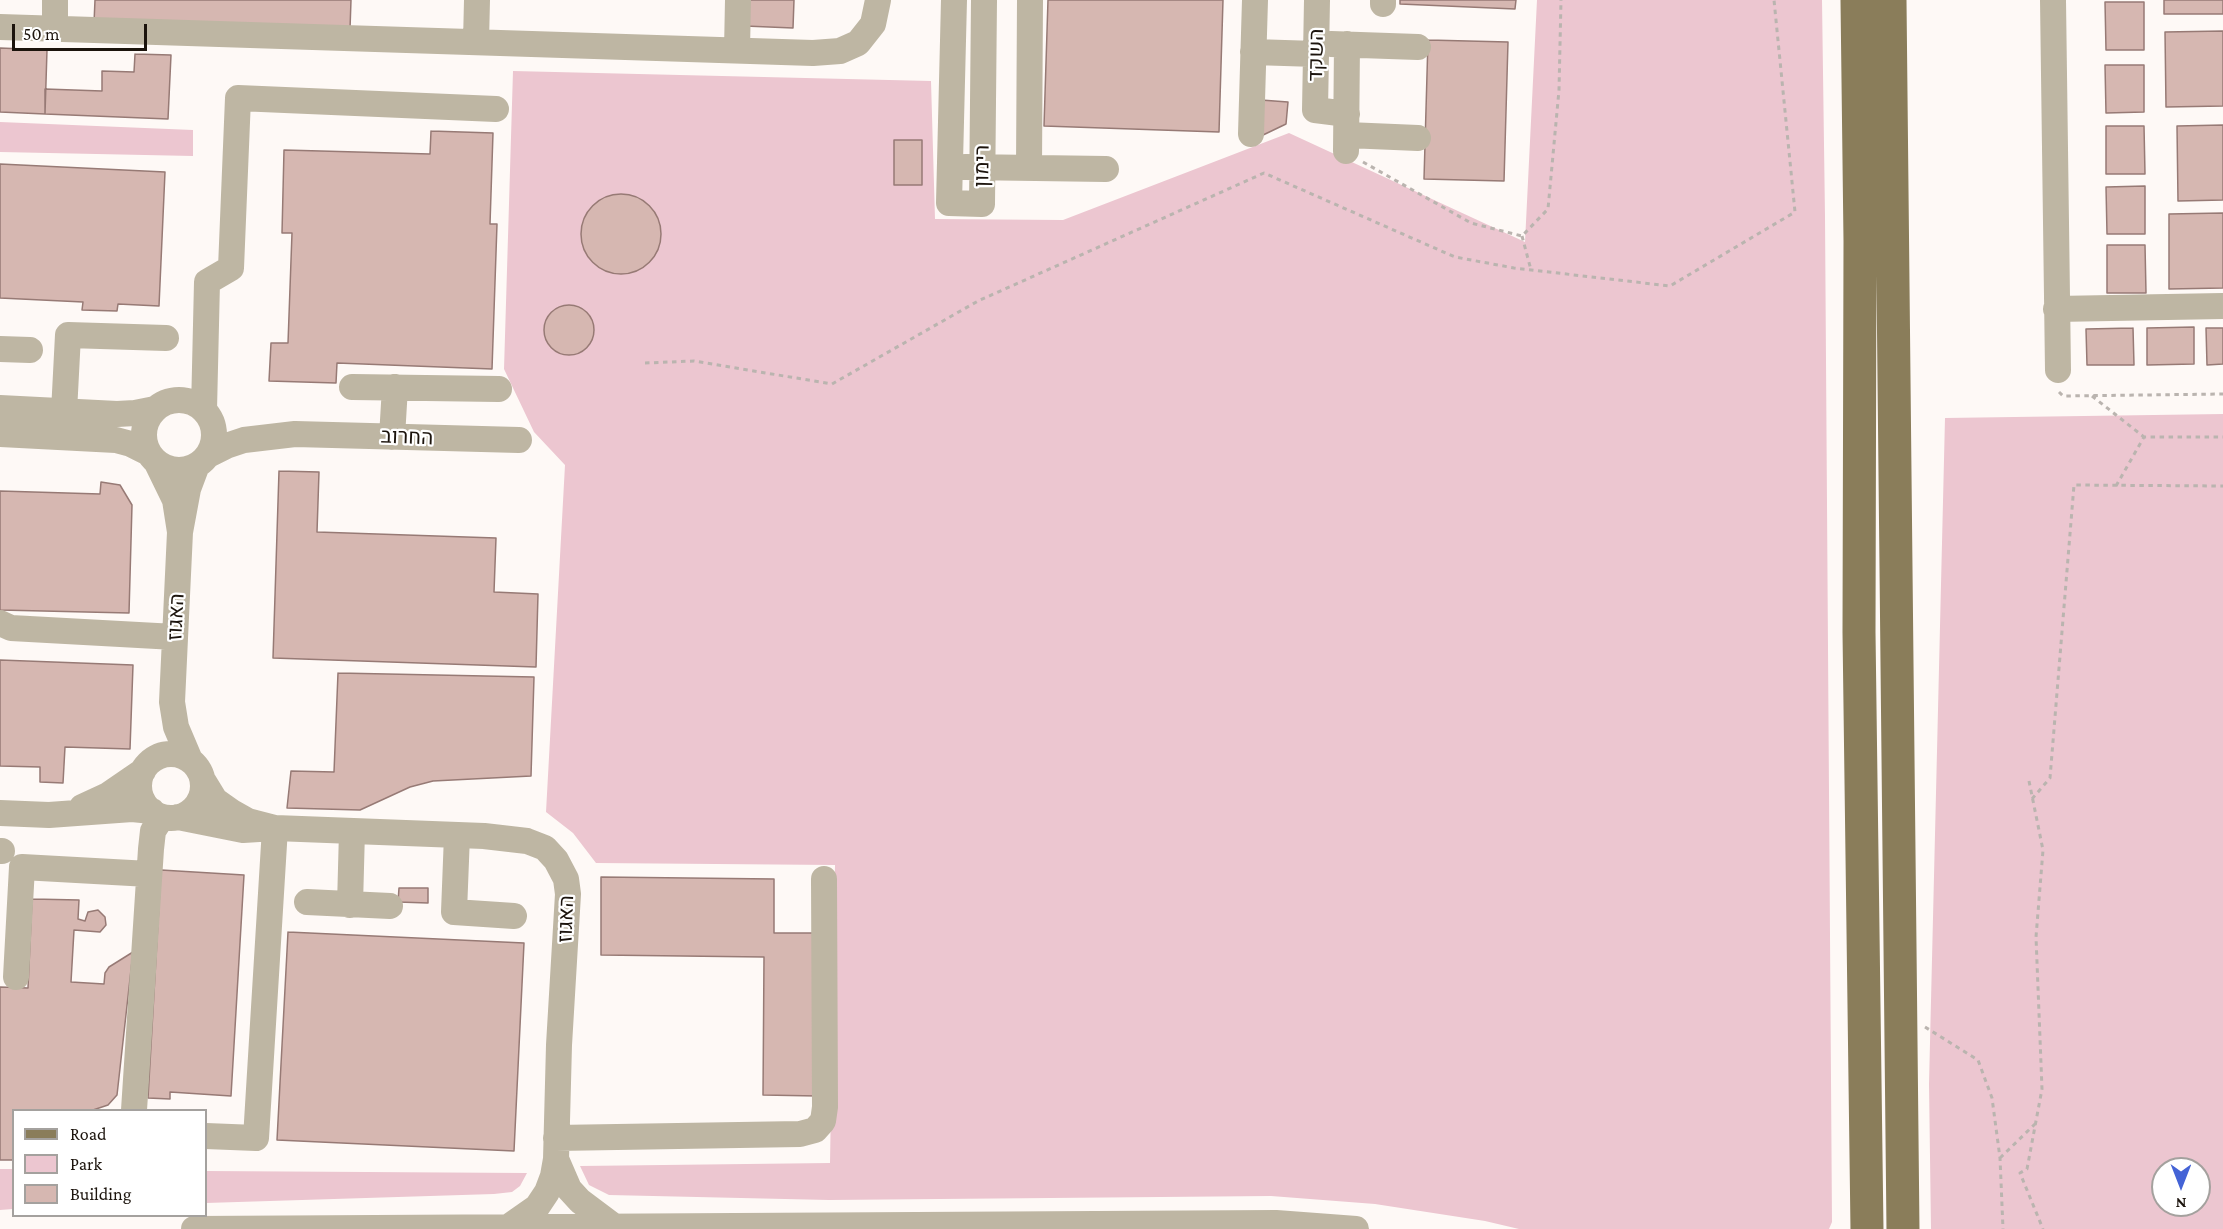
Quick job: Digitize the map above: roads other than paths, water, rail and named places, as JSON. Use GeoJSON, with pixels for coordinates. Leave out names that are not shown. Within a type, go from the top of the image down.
{"type":"FeatureCollection","features":[{"type":"Feature","properties":{"kind":"main road"},"geometry":{"type":"LineString","coordinates":[[1857,0],[1864,1221]]}},
{"type":"Feature","properties":{"kind":"main road"},"geometry":{"type":"LineString","coordinates":[[1890,0],[1903,1229]]}},
{"type":"Feature","properties":{"kind":"street"},"geometry":{"type":"LineString","coordinates":[[55,0],[55,29]]}},
{"type":"Feature","properties":{"kind":"street"},"geometry":{"type":"LineString","coordinates":[[476,42],[477,0]]}},
{"type":"Feature","properties":{"kind":"street"},"geometry":{"type":"LineString","coordinates":[[737,51],[738,0]]}},
{"type":"Feature","properties":{"kind":"street"},"geometry":{"type":"LineString","coordinates":[[0,27],[813,53],[840,51],[858,43],[873,24],[878,0]]}},
{"type":"Feature","properties":{"kind":"street","name":"רימון"},"geometry":{"type":"LineString","coordinates":[[954,0],[949,203],[982,204],[984,0]]}},
{"type":"Feature","properties":{"kind":"street"},"geometry":{"type":"LineString","coordinates":[[1029,168],[1030,0]]}},
{"type":"Feature","properties":{"kind":"street"},"geometry":{"type":"LineString","coordinates":[[1251,134],[1255,0]]}},
{"type":"Feature","properties":{"kind":"street","name":"השקד"},"geometry":{"type":"LineString","coordinates":[[1317,0],[1315,110],[1347,133]]}},
{"type":"Feature","properties":{"kind":"street"},"geometry":{"type":"LineString","coordinates":[[2053,0],[2058,370]]}},
{"type":"Feature","properties":{"kind":"street"},"geometry":{"type":"LineString","coordinates":[[1254,52],[1347,45],[1418,47]]}},
{"type":"Feature","properties":{"kind":"street"},"geometry":{"type":"LineString","coordinates":[[1347,45],[1347,133],[1418,138]]}},
{"type":"Feature","properties":{"kind":"street"},"geometry":{"type":"LineString","coordinates":[[206,411],[207,282],[231,268],[238,98],[496,109]]}},
{"type":"Feature","properties":{"kind":"street"},"geometry":{"type":"LineString","coordinates":[[950,167],[1106,169]]}},
{"type":"Feature","properties":{"kind":"street"},"geometry":{"type":"LineString","coordinates":[[2056,309],[2223,306]]}},
{"type":"Feature","properties":{"kind":"street"},"geometry":{"type":"LineString","coordinates":[[64,411],[68,335],[166,338]]}},
{"type":"Feature","properties":{"kind":"street"},"geometry":{"type":"LineString","coordinates":[[153,458],[145,442],[144,430],[148,418],[183,392],[201,364],[205,347]]}},
{"type":"Feature","properties":{"kind":"street"},"geometry":{"type":"LineString","coordinates":[[0,349],[30,350]]}},
{"type":"Feature","properties":{"kind":"street"},"geometry":{"type":"LineString","coordinates":[[352,387],[499,389]]}},
{"type":"Feature","properties":{"kind":"street"},"geometry":{"type":"LineString","coordinates":[[392,437],[395,387]]}},
{"type":"Feature","properties":{"kind":"street"},"geometry":{"type":"LineString","coordinates":[[0,408],[117,414],[135,413],[188,400],[206,411],[213,423],[215,435],[213,446],[202,460],[180,470],[168,468],[131,444],[116,440],[0,434]]}},
{"type":"Feature","properties":{"kind":"street","name":"החרוב"},"geometry":{"type":"LineString","coordinates":[[206,411],[226,420],[295,434]]}},
{"type":"Feature","properties":{"kind":"street","name":"החרוב"},"geometry":{"type":"LineString","coordinates":[[202,460],[225,446],[244,440],[295,434],[519,440]]}},
{"type":"Feature","properties":{"kind":"street","name":"האגוז"},"geometry":{"type":"LineString","coordinates":[[153,458],[175,500],[180,532]]}},
{"type":"Feature","properties":{"kind":"street","name":"האגוז"},"geometry":{"type":"LineString","coordinates":[[68,813],[108,795],[148,765],[165,732],[172,702],[180,532],[188,489],[202,460]]}},
{"type":"Feature","properties":{"kind":"street"},"geometry":{"type":"LineString","coordinates":[[0,623],[11,628],[175,637]]}},
{"type":"Feature","properties":{"kind":"street","name":"האגוז"},"geometry":{"type":"LineString","coordinates":[[172,702],[176,727],[190,760]]}},
{"type":"Feature","properties":{"kind":"street"},"geometry":{"type":"LineString","coordinates":[[168,754],[178,754],[190,760],[201,773],[204,782],[203,793],[193,810],[164,815],[144,803],[139,782],[148,765],[168,754]]}},
{"type":"Feature","properties":{"kind":"street","name":"האגוז"},"geometry":{"type":"LineString","coordinates":[[204,782],[215,800],[232,812],[248,821],[275,828]]}},
{"type":"Feature","properties":{"kind":"street","name":"האגוז"},"geometry":{"type":"LineString","coordinates":[[0,813],[49,815],[132,809],[243,830],[275,828],[507,837],[528,841],[545,848],[556,860],[566,879],[568,894],[556,1149]]}},
{"type":"Feature","properties":{"kind":"street"},"geometry":{"type":"LineString","coordinates":[[135,1109],[153,831],[164,815]]}},
{"type":"Feature","properties":{"kind":"street"},"geometry":{"type":"LineString","coordinates":[[207,1136],[256,1138],[275,828]]}},
{"type":"Feature","properties":{"kind":"street"},"geometry":{"type":"LineString","coordinates":[[350,905],[352,831]]}},
{"type":"Feature","properties":{"kind":"street"},"geometry":{"type":"LineString","coordinates":[[457,835],[454,912],[514,916]]}},
{"type":"Feature","properties":{"kind":"street"},"geometry":{"type":"LineString","coordinates":[[16,977],[22,867],[149,874]]}},
{"type":"Feature","properties":{"kind":"street"},"geometry":{"type":"LineString","coordinates":[[556,1149],[800,1134],[815,1130],[823,1121],[825,1107],[824,879]]}},
{"type":"Feature","properties":{"kind":"street"},"geometry":{"type":"LineString","coordinates":[[307,902],[390,906]]}},
{"type":"Feature","properties":{"kind":"street"},"geometry":{"type":"LineString","coordinates":[[507,1228],[537,1206],[550,1184],[556,1149]]}},
{"type":"Feature","properties":{"kind":"street"},"geometry":{"type":"LineString","coordinates":[[556,1149],[569,1189],[580,1201],[616,1228]]}},
{"type":"Feature","properties":{"kind":"street"},"geometry":{"type":"LineString","coordinates":[[194,1229],[1275,1223],[1356,1229]]}}]}
